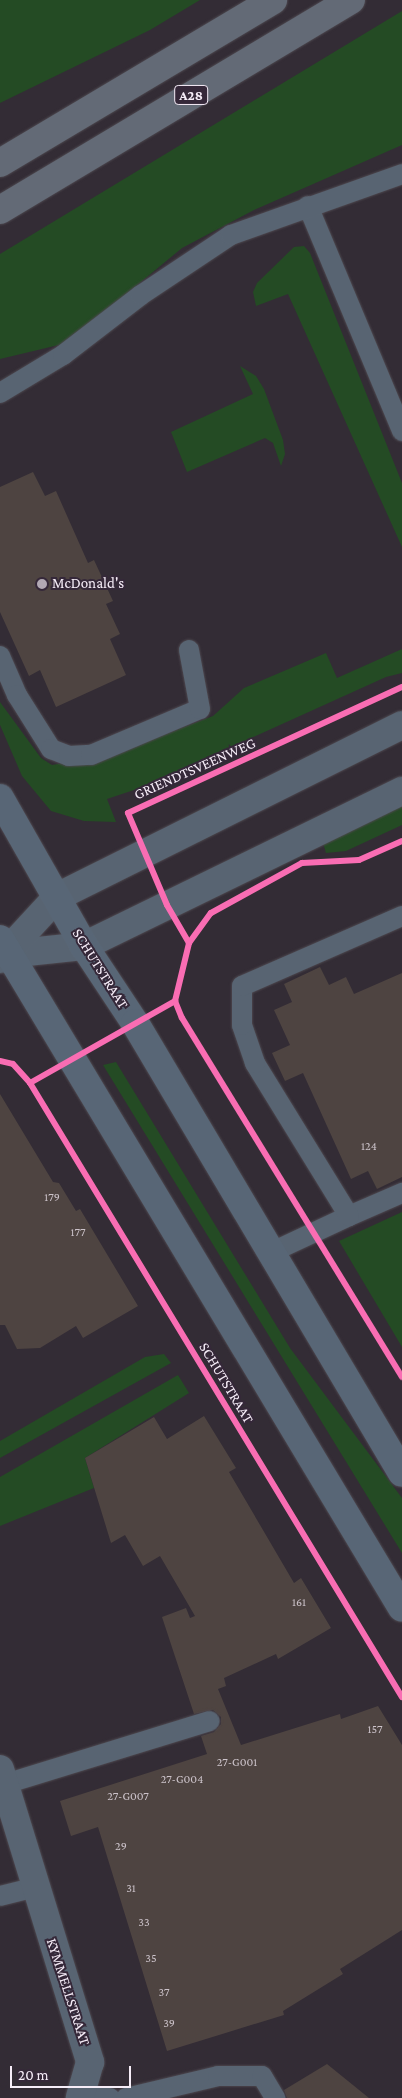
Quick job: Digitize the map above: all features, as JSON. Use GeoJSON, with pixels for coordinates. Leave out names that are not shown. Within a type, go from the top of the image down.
{"type":"FeatureCollection","features":[{"type":"Feature","properties":{"kind":"highway","name":"A28"},"geometry":{"type":"LineString","coordinates":[[0,163],[273,0]]}},
{"type":"Feature","properties":{"kind":"highway","name":"A28"},"geometry":{"type":"LineString","coordinates":[[0,210],[352,0]]}},
{"type":"Feature","properties":{"kind":"main road","name":"SCHUTSTRAAT"},"geometry":{"type":"LineString","coordinates":[[0,798],[84,946],[134,1024],[402,1473]]}},
{"type":"Feature","properties":{"kind":"main road"},"geometry":{"type":"LineString","coordinates":[[2,951],[91,1087],[402,1608]]}},
{"type":"Feature","properties":{"kind":"street"},"geometry":{"type":"LineString","coordinates":[[2,951],[57,898],[402,725]]}},
{"type":"Feature","properties":{"kind":"street"},"geometry":{"type":"LineString","coordinates":[[2,951],[84,946],[402,791]]}},
{"type":"Feature","properties":{"kind":"street","name":"KYMMELLSTRAAT"},"geometry":{"type":"LineString","coordinates":[[2,1776],[34,1887],[90,2062],[80,2098]]}},
{"type":"Feature","properties":{"kind":"lane"},"geometry":{"type":"LineString","coordinates":[[0,393],[63,355],[141,295],[231,235],[402,174]]}},
{"type":"Feature","properties":{"kind":"lane"},"geometry":{"type":"LineString","coordinates":[[308,206],[402,431]]}},
{"type":"Feature","properties":{"kind":"lane"},"geometry":{"type":"LineString","coordinates":[[0,656],[17,695],[51,749],[70,756],[91,754],[200,709],[189,650]]}},
{"type":"Feature","properties":{"kind":"lane"},"geometry":{"type":"LineString","coordinates":[[348,1216],[255,1063],[242,1025],[242,986],[402,916]]}},
{"type":"Feature","properties":{"kind":"lane"},"geometry":{"type":"LineString","coordinates":[[270,1254],[348,1216],[402,1193]]}},
{"type":"Feature","properties":{"kind":"lane","name":"KYMMELLSTRAAT"},"geometry":{"type":"LineString","coordinates":[[2,1776],[210,1721]]}},
{"type":"Feature","properties":{"kind":"lane"},"geometry":{"type":"LineString","coordinates":[[0,1896],[34,1887]]}},
{"type":"Feature","properties":{"kind":"lane"},"geometry":{"type":"LineString","coordinates":[[126,2098],[218,2076],[262,2076],[274,2098]]}},
{"type":"Feature","properties":{"kind":"lane","name":"KYMMELLSTRAAT"},"geometry":{"type":"LineString","coordinates":[[80,2098],[110,2098]]}},
{"type":"Feature","properties":{"kind":"green space"},"geometry":{"type":"Polygon","coordinates":[[[0,0],[200,0],[150,30],[0,103],[0,0]]]}},
{"type":"Feature","properties":{"kind":"green space"},"geometry":{"type":"Polygon","coordinates":[[[402,11],[402,145],[254,210],[182,248],[67,343],[0,359],[0,254],[402,11]]]}},
{"type":"Feature","properties":{"kind":"green space"},"geometry":{"type":"Polygon","coordinates":[[[304,246],[310,253],[402,483],[402,547],[288,294],[256,306],[253,292],[257,283],[294,247],[304,246]]]}},
{"type":"Feature","properties":{"kind":"green space"},"geometry":{"type":"Polygon","coordinates":[[[240,366],[256,376],[264,389],[283,440],[285,454],[281,466],[273,443],[265,438],[187,472],[171,432],[253,394],[240,366]]]}},
{"type":"Feature","properties":{"kind":"green space"},"geometry":{"type":"Polygon","coordinates":[[[402,649],[402,673],[386,677],[143,787],[107,799],[116,822],[84,821],[51,811],[22,776],[0,725],[0,702],[41,758],[52,765],[111,755],[213,716],[244,688],[326,653],[337,678],[402,649]]]}},
{"type":"Feature","properties":{"kind":"green space"},"geometry":{"type":"Polygon","coordinates":[[[402,806],[402,825],[346,851],[326,853],[323,843],[402,806]]]}},
{"type":"Feature","properties":{"kind":"green space"},"geometry":{"type":"Polygon","coordinates":[[[116,1062],[290,1348],[402,1498],[402,1553],[103,1065],[116,1062]]]}},
{"type":"Feature","properties":{"kind":"green space"},"geometry":{"type":"Polygon","coordinates":[[[402,1212],[402,1347],[339,1241],[402,1212]]]}},
{"type":"Feature","properties":{"kind":"green space"},"geometry":{"type":"Polygon","coordinates":[[[164,1354],[171,1363],[0,1458],[0,1441],[145,1357],[164,1354]]]}},
{"type":"Feature","properties":{"kind":"green space"},"geometry":{"type":"Polygon","coordinates":[[[178,1375],[189,1393],[85,1458],[94,1488],[0,1526],[0,1477],[178,1375]]]}},
{"type":"Feature","properties":{"kind":"building"},"geometry":{"type":"Polygon","coordinates":[[[33,472],[45,496],[56,491],[88,563],[94,560],[113,601],[106,604],[120,634],[110,639],[126,675],[56,707],[40,670],[29,676],[0,612],[0,487],[33,472]]]}},
{"type":"Feature","properties":{"kind":"building"},"geometry":{"type":"Polygon","coordinates":[[[320,967],[329,985],[346,977],[354,994],[402,973],[402,1177],[377,1189],[368,1171],[351,1179],[303,1073],[285,1081],[272,1053],[290,1045],[274,1010],[292,1002],[284,984],[320,967]]]}},
{"type":"Feature","properties":{"kind":"building"},"geometry":{"type":"Polygon","coordinates":[[[0,1094],[53,1182],[59,1183],[76,1211],[80,1209],[138,1306],[83,1338],[76,1326],[40,1348],[17,1349],[5,1325],[0,1325],[0,1094]]]}},
{"type":"Feature","properties":{"kind":"building"},"geometry":{"type":"Polygon","coordinates":[[[204,1416],[236,1468],[229,1472],[294,1583],[301,1578],[331,1628],[278,1659],[276,1654],[224,1678],[226,1686],[218,1689],[241,1745],[340,1714],[341,1719],[378,1706],[402,1745],[402,1930],[340,1969],[343,1974],[283,2011],[284,2015],[167,2051],[98,1827],[71,1836],[60,1801],[207,1754],[201,1736],[214,1732],[221,1724],[221,1717],[213,1710],[194,1714],[162,1617],[186,1608],[190,1618],[195,1616],[160,1556],[143,1566],[125,1535],[111,1543],[85,1458],[154,1417],[167,1439],[204,1416]]]}},
{"type":"Feature","properties":{"kind":"building"},"geometry":{"type":"Polygon","coordinates":[[[327,2064],[369,2098],[287,2098],[284,2090],[327,2064]]]}},
{"type":"Feature","properties":{"kind":"cycle path","name":"GRIENDTSVEENWEG"},"geometry":{"type":"LineString","coordinates":[[189,943],[167,905],[128,813],[402,687]]}},
{"type":"Feature","properties":{"kind":"cycle path"},"geometry":{"type":"LineString","coordinates":[[175,1001],[189,943],[211,913],[302,863],[359,860],[402,841]]}},
{"type":"Feature","properties":{"kind":"cycle path"},"geometry":{"type":"LineString","coordinates":[[175,1001],[182,1018],[402,1377]]}},
{"type":"Feature","properties":{"kind":"cycle path"},"geometry":{"type":"LineString","coordinates":[[30,1083],[175,1001]]}},
{"type":"Feature","properties":{"kind":"cycle path"},"geometry":{"type":"LineString","coordinates":[[0,1061],[13,1064],[30,1083],[402,1697]]}},
{"type":"Feature","properties":{"kind":"place","name":"McDonald's"},"geometry":{"type":"Point","coordinates":[42,584]}}]}
